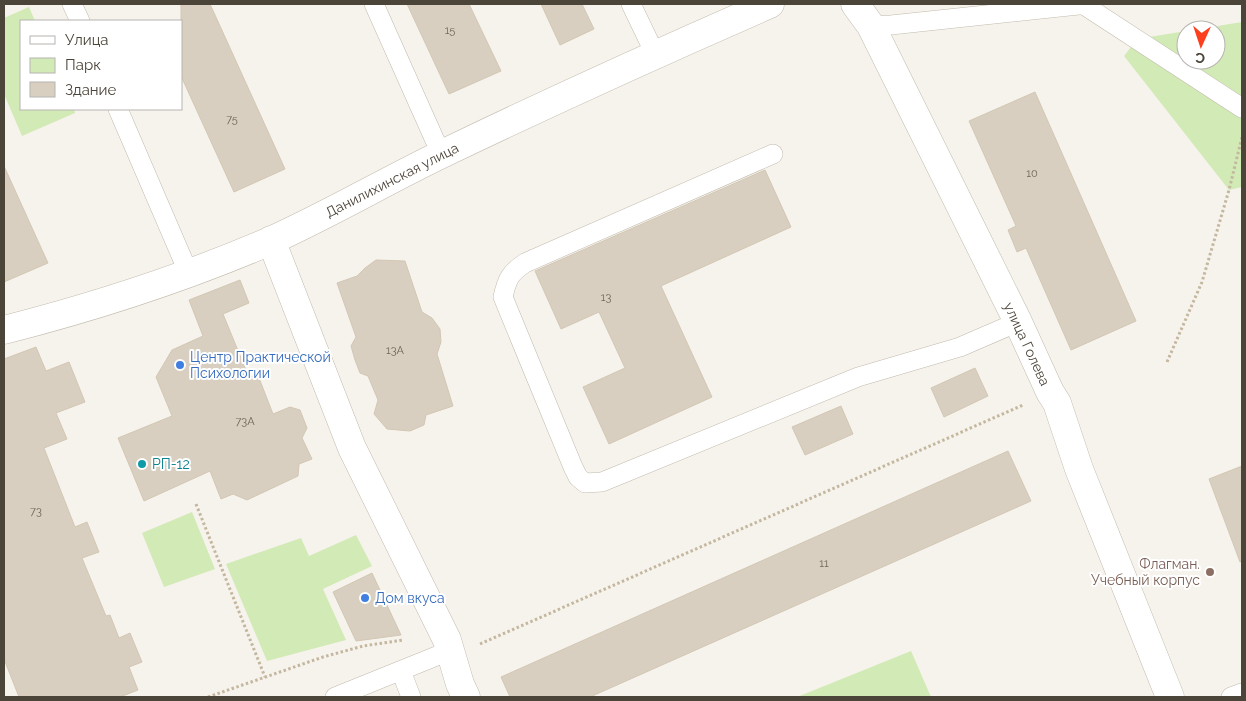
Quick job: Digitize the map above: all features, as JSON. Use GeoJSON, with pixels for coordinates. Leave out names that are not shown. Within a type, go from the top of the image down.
{"type":"FeatureCollection","features":[{"type":"Feature","properties":{"kind":"street","name":"Данилихинская улица"},"geometry":{"type":"LineString","coordinates":[[4,330],[50,318],[189,274],[271,240],[441,154],[655,54],[770,4]]}},
{"type":"Feature","properties":{"kind":"street","name":"улица Голева"},"geometry":{"type":"LineString","coordinates":[[855,4],[871,26],[1057,403],[1078,469],[1170,697]]}},
{"type":"Feature","properties":{"kind":"street"},"geometry":{"type":"LineString","coordinates":[[271,240],[352,448],[448,645],[466,697]]}},
{"type":"Feature","properties":{"kind":"lane"},"geometry":{"type":"LineString","coordinates":[[72,4],[80,20]]}},
{"type":"Feature","properties":{"kind":"lane"},"geometry":{"type":"LineString","coordinates":[[374,4],[441,154]]}},
{"type":"Feature","properties":{"kind":"lane"},"geometry":{"type":"LineString","coordinates":[[631,4],[655,54]]}},
{"type":"Feature","properties":{"kind":"lane"},"geometry":{"type":"LineString","coordinates":[[871,26],[1086,4],[1242,108]]}},
{"type":"Feature","properties":{"kind":"lane"},"geometry":{"type":"LineString","coordinates":[[118,110],[189,274]]}},
{"type":"Feature","properties":{"kind":"lane"},"geometry":{"type":"LineString","coordinates":[[773,154],[526,263],[513,272],[506,285],[503,297],[573,468],[578,477],[585,483],[602,482],[858,377],[960,346],[1018,322]]}},
{"type":"Feature","properties":{"kind":"lane"},"geometry":{"type":"LineString","coordinates":[[335,697],[401,671],[448,645]]}},
{"type":"Feature","properties":{"kind":"lane"},"geometry":{"type":"LineString","coordinates":[[401,671],[411,697]]}},
{"type":"Feature","properties":{"kind":"lane"},"geometry":{"type":"LineString","coordinates":[[1231,697],[1242,693]]}},
{"type":"Feature","properties":{"kind":"path"},"geometry":{"type":"LineString","coordinates":[[1167,362],[1202,282],[1229,190],[1242,137]]}},
{"type":"Feature","properties":{"kind":"path"},"geometry":{"type":"LineString","coordinates":[[208,697],[323,657],[363,646],[426,638],[455,648],[474,647],[1026,403]]}},
{"type":"Feature","properties":{"kind":"path"},"geometry":{"type":"LineString","coordinates":[[196,504],[265,677]]}},
{"type":"Feature","properties":{"kind":"green space"},"geometry":{"type":"Polygon","coordinates":[[[29,7],[35,20],[20,20],[20,110],[74,110],[75,113],[22,136],[4,94],[4,18],[29,7]]]}},
{"type":"Feature","properties":{"kind":"green space"},"geometry":{"type":"Polygon","coordinates":[[[1242,22],[1242,187],[1229,190],[1124,56],[1137,39],[1176,33],[1176,70],[1226,70],[1226,25],[1242,22]]]}},
{"type":"Feature","properties":{"kind":"green space"},"geometry":{"type":"Polygon","coordinates":[[[192,512],[215,569],[164,587],[142,533],[192,512]]]}},
{"type":"Feature","properties":{"kind":"green space"},"geometry":{"type":"Polygon","coordinates":[[[356,535],[372,566],[323,589],[346,640],[267,661],[226,564],[301,538],[309,556],[356,535]]]}},
{"type":"Feature","properties":{"kind":"green space"},"geometry":{"type":"Polygon","coordinates":[[[911,651],[931,697],[797,697],[911,651]]]}},
{"type":"Feature","properties":{"kind":"building"},"geometry":{"type":"Polygon","coordinates":[[[181,4],[210,4],[285,169],[234,192],[182,78],[181,4]]]}},
{"type":"Feature","properties":{"kind":"building"},"geometry":{"type":"Polygon","coordinates":[[[407,4],[469,4],[501,71],[449,94],[407,4]]]}},
{"type":"Feature","properties":{"kind":"building"},"geometry":{"type":"Polygon","coordinates":[[[541,4],[582,4],[594,29],[560,45],[541,4]]]}},
{"type":"Feature","properties":{"kind":"building"},"geometry":{"type":"Polygon","coordinates":[[[1035,92],[1136,321],[1071,350],[1026,248],[1017,252],[1008,230],[1016,226],[969,121],[1035,92]]]}},
{"type":"Feature","properties":{"kind":"building"},"geometry":{"type":"Polygon","coordinates":[[[4,166],[48,263],[4,282],[4,166]]]}},
{"type":"Feature","properties":{"kind":"building"},"geometry":{"type":"Polygon","coordinates":[[[765,170],[791,227],[661,286],[712,397],[609,444],[583,387],[625,368],[599,312],[561,329],[535,271],[765,170]]]}},
{"type":"Feature","properties":{"kind":"building"},"geometry":{"type":"Polygon","coordinates":[[[376,260],[405,261],[422,312],[432,318],[440,329],[441,342],[437,354],[453,406],[426,415],[424,425],[410,431],[387,429],[374,414],[378,400],[368,376],[360,373],[355,360],[351,346],[356,337],[337,283],[357,276],[376,260]]]}},
{"type":"Feature","properties":{"kind":"building"},"geometry":{"type":"Polygon","coordinates":[[[240,280],[249,303],[223,314],[248,375],[259,378],[273,414],[290,407],[300,410],[307,428],[302,438],[312,459],[299,464],[298,476],[247,500],[233,494],[221,499],[210,471],[144,501],[118,438],[172,416],[156,377],[172,350],[203,336],[189,300],[240,280]]]}},
{"type":"Feature","properties":{"kind":"building"},"geometry":{"type":"Polygon","coordinates":[[[36,347],[46,371],[69,362],[85,402],[56,413],[67,439],[44,448],[75,527],[87,522],[99,552],[82,558],[106,616],[110,615],[119,638],[130,633],[142,662],[129,667],[138,690],[120,697],[19,697],[4,659],[4,359],[36,347]]]}},
{"type":"Feature","properties":{"kind":"building"},"geometry":{"type":"Polygon","coordinates":[[[975,368],[988,396],[944,417],[931,388],[975,368]]]}},
{"type":"Feature","properties":{"kind":"building"},"geometry":{"type":"Polygon","coordinates":[[[841,406],[853,434],[805,455],[792,427],[841,406]]]}},
{"type":"Feature","properties":{"kind":"building"},"geometry":{"type":"Polygon","coordinates":[[[1008,451],[1031,501],[590,697],[510,697],[501,677],[1008,451]]]}},
{"type":"Feature","properties":{"kind":"building"},"geometry":{"type":"Polygon","coordinates":[[[1242,466],[1242,561],[1240,562],[1209,479],[1242,466]]]}},
{"type":"Feature","properties":{"kind":"building"},"geometry":{"type":"Polygon","coordinates":[[[372,573],[401,635],[356,641],[333,592],[372,573]]]}},
{"type":"Feature","properties":{"kind":"place","name":"Центр Практической Психологии"},"geometry":{"type":"Point","coordinates":[180,365]}},
{"type":"Feature","properties":{"kind":"place","name":"РП-12"},"geometry":{"type":"Point","coordinates":[142,464]}},
{"type":"Feature","properties":{"kind":"place","name":"Флагман. Учебный корпус"},"geometry":{"type":"Point","coordinates":[1210,572]}},
{"type":"Feature","properties":{"kind":"place","name":"Дом вкуса"},"geometry":{"type":"Point","coordinates":[365,598]}}]}
